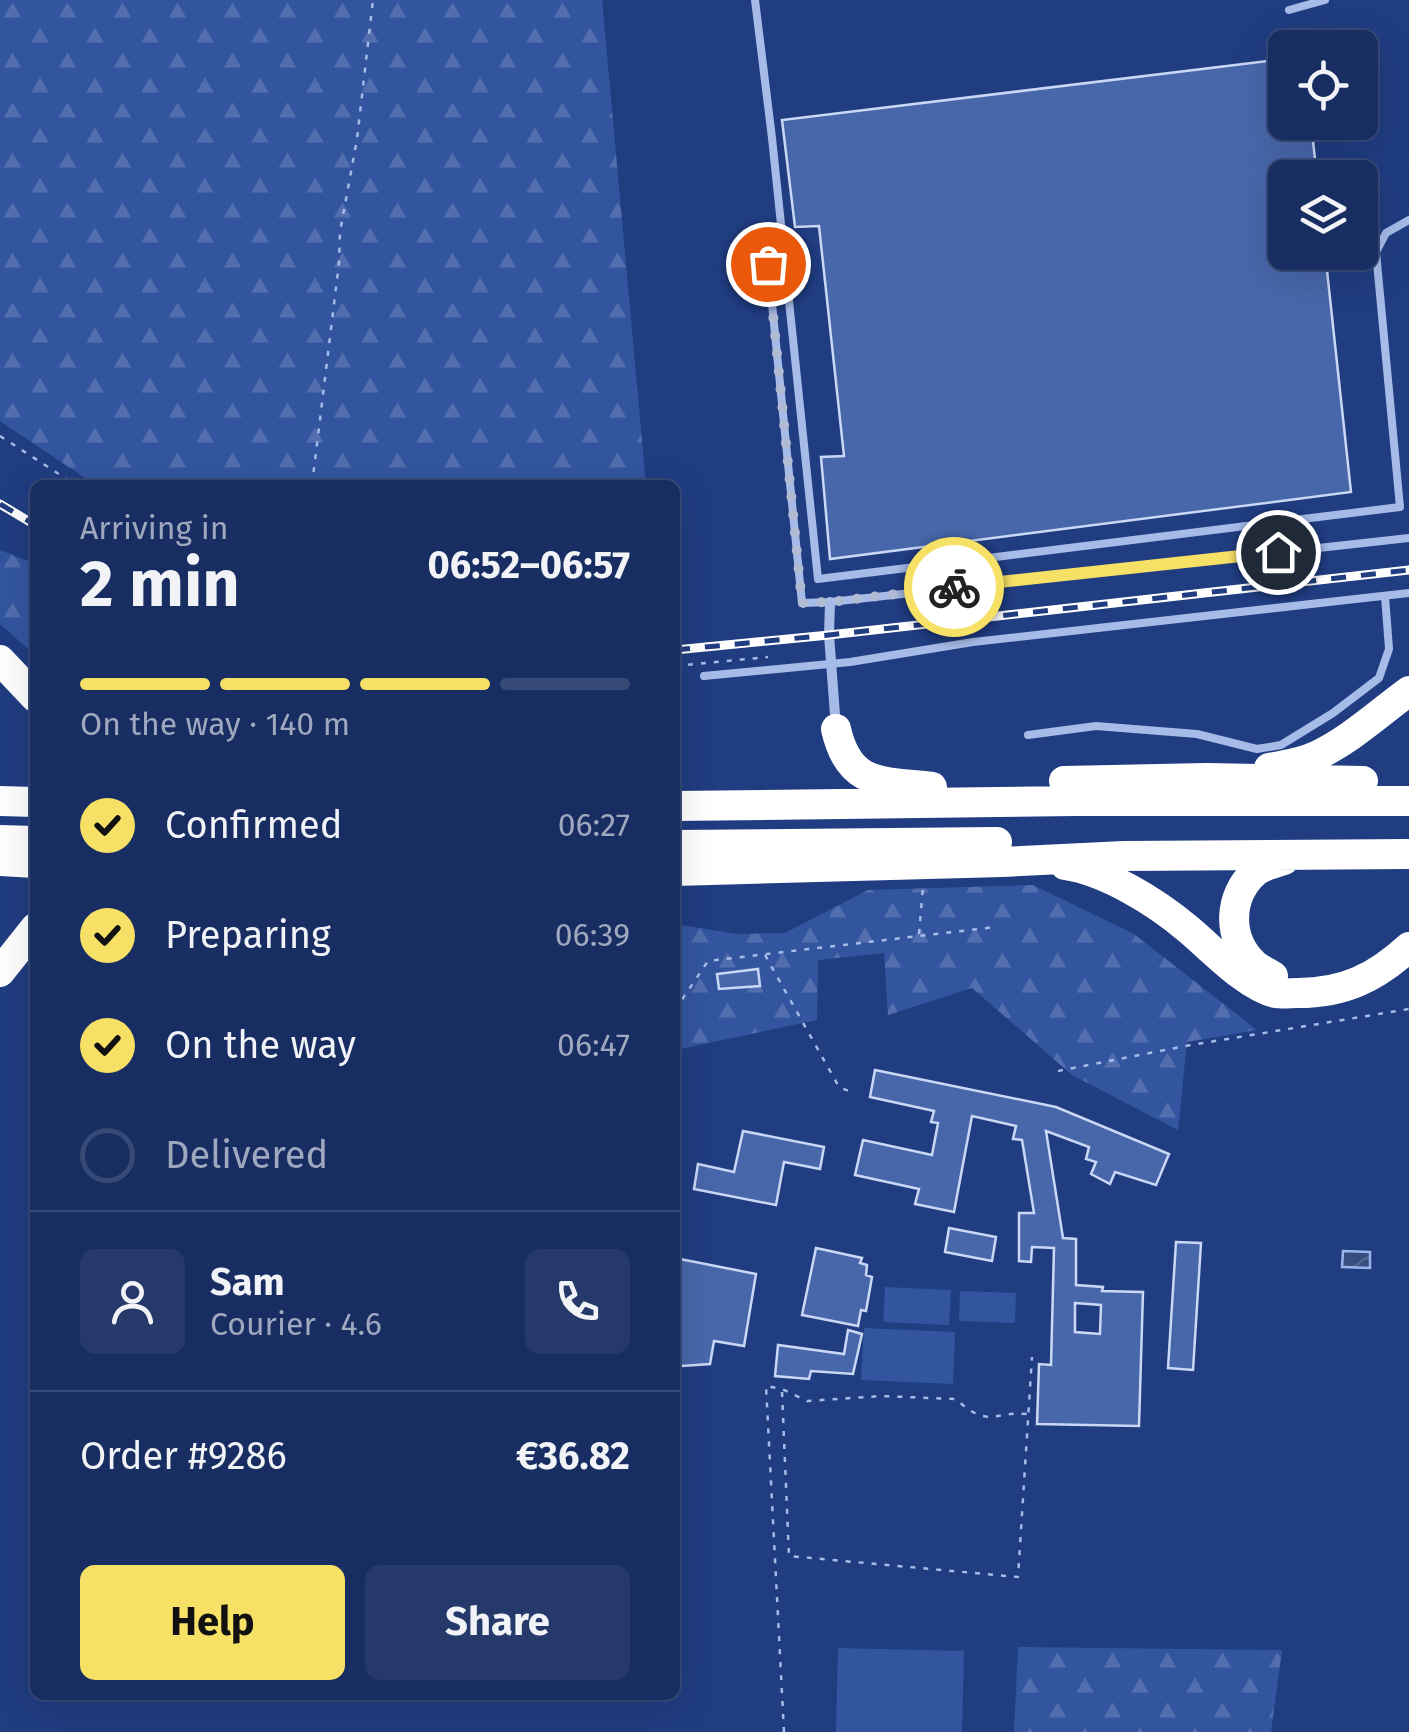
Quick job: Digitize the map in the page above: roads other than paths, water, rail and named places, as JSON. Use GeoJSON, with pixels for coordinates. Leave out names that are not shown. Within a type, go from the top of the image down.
{"type":"FeatureCollection","features":[{"type":"Feature","properties":{"kind":"highway"},"geometry":{"type":"LineString","coordinates":[[0,660],[30,693]]}},
{"type":"Feature","properties":{"kind":"highway"},"geometry":{"type":"LineString","coordinates":[[1206,778],[1294,764],[1314,757],[1340,743],[1409,691]]}},
{"type":"Feature","properties":{"kind":"highway"},"geometry":{"type":"LineString","coordinates":[[836,729],[848,763],[858,773],[940,788]]}},
{"type":"Feature","properties":{"kind":"highway"},"geometry":{"type":"LineString","coordinates":[[823,804],[940,788],[1058,782],[1206,778],[1409,782]]}},
{"type":"Feature","properties":{"kind":"highway"},"geometry":{"type":"LineString","coordinates":[[0,800],[30,802]]}},
{"type":"Feature","properties":{"kind":"highway"},"geometry":{"type":"LineString","coordinates":[[680,806],[1409,802]]}},
{"type":"Feature","properties":{"kind":"highway"},"geometry":{"type":"LineString","coordinates":[[680,845],[1409,837]]}},
{"type":"Feature","properties":{"kind":"highway"},"geometry":{"type":"LineString","coordinates":[[0,840],[30,842]]}},
{"type":"Feature","properties":{"kind":"highway"},"geometry":{"type":"LineString","coordinates":[[680,871],[1124,856],[1409,854]]}},
{"type":"Feature","properties":{"kind":"highway"},"geometry":{"type":"LineString","coordinates":[[1298,855],[1257,870],[1240,890],[1233,911],[1235,932],[1254,965],[1274,977],[1306,981],[1336,975],[1368,960],[1409,925]]}},
{"type":"Feature","properties":{"kind":"highway"},"geometry":{"type":"LineString","coordinates":[[0,861],[30,863]]}},
{"type":"Feature","properties":{"kind":"highway"},"geometry":{"type":"LineString","coordinates":[[1002,862],[1070,866],[1124,886],[1185,926],[1237,973],[1274,993],[1326,993],[1371,977],[1404,957]]}},
{"type":"Feature","properties":{"kind":"highway"},"geometry":{"type":"LineString","coordinates":[[0,972],[30,934]]}},
{"type":"Feature","properties":{"kind":"street"},"geometry":{"type":"LineString","coordinates":[[830,602],[836,729]]}},
{"type":"Feature","properties":{"kind":"lane"},"geometry":{"type":"LineString","coordinates":[[756,0],[818,579],[1400,507],[1376,252],[1386,233],[1409,220]]}},
{"type":"Feature","properties":{"kind":"lane"},"geometry":{"type":"LineString","coordinates":[[1289,10],[1325,0]]}},
{"type":"Feature","properties":{"kind":"lane"},"geometry":{"type":"LineString","coordinates":[[768,264],[802,603],[1409,538]]}},
{"type":"Feature","properties":{"kind":"lane"},"geometry":{"type":"LineString","coordinates":[[704,676],[832,664],[973,642],[1409,593]]}},
{"type":"Feature","properties":{"kind":"lane"},"geometry":{"type":"LineString","coordinates":[[1028,735],[1096,726],[1196,734],[1257,748],[1281,745],[1379,678],[1389,650],[1385,596]]}},
{"type":"Feature","properties":{"kind":"water"},"geometry":{"type":"Polygon","coordinates":[[[1343,1251],[1370,1252],[1370,1268],[1342,1267],[1343,1251]]]}},
{"type":"Feature","properties":{"kind":"railway"},"geometry":{"type":"LineString","coordinates":[[0,504],[30,522]]}},
{"type":"Feature","properties":{"kind":"railway"},"geometry":{"type":"LineString","coordinates":[[680,650],[1409,570]]}}]}
